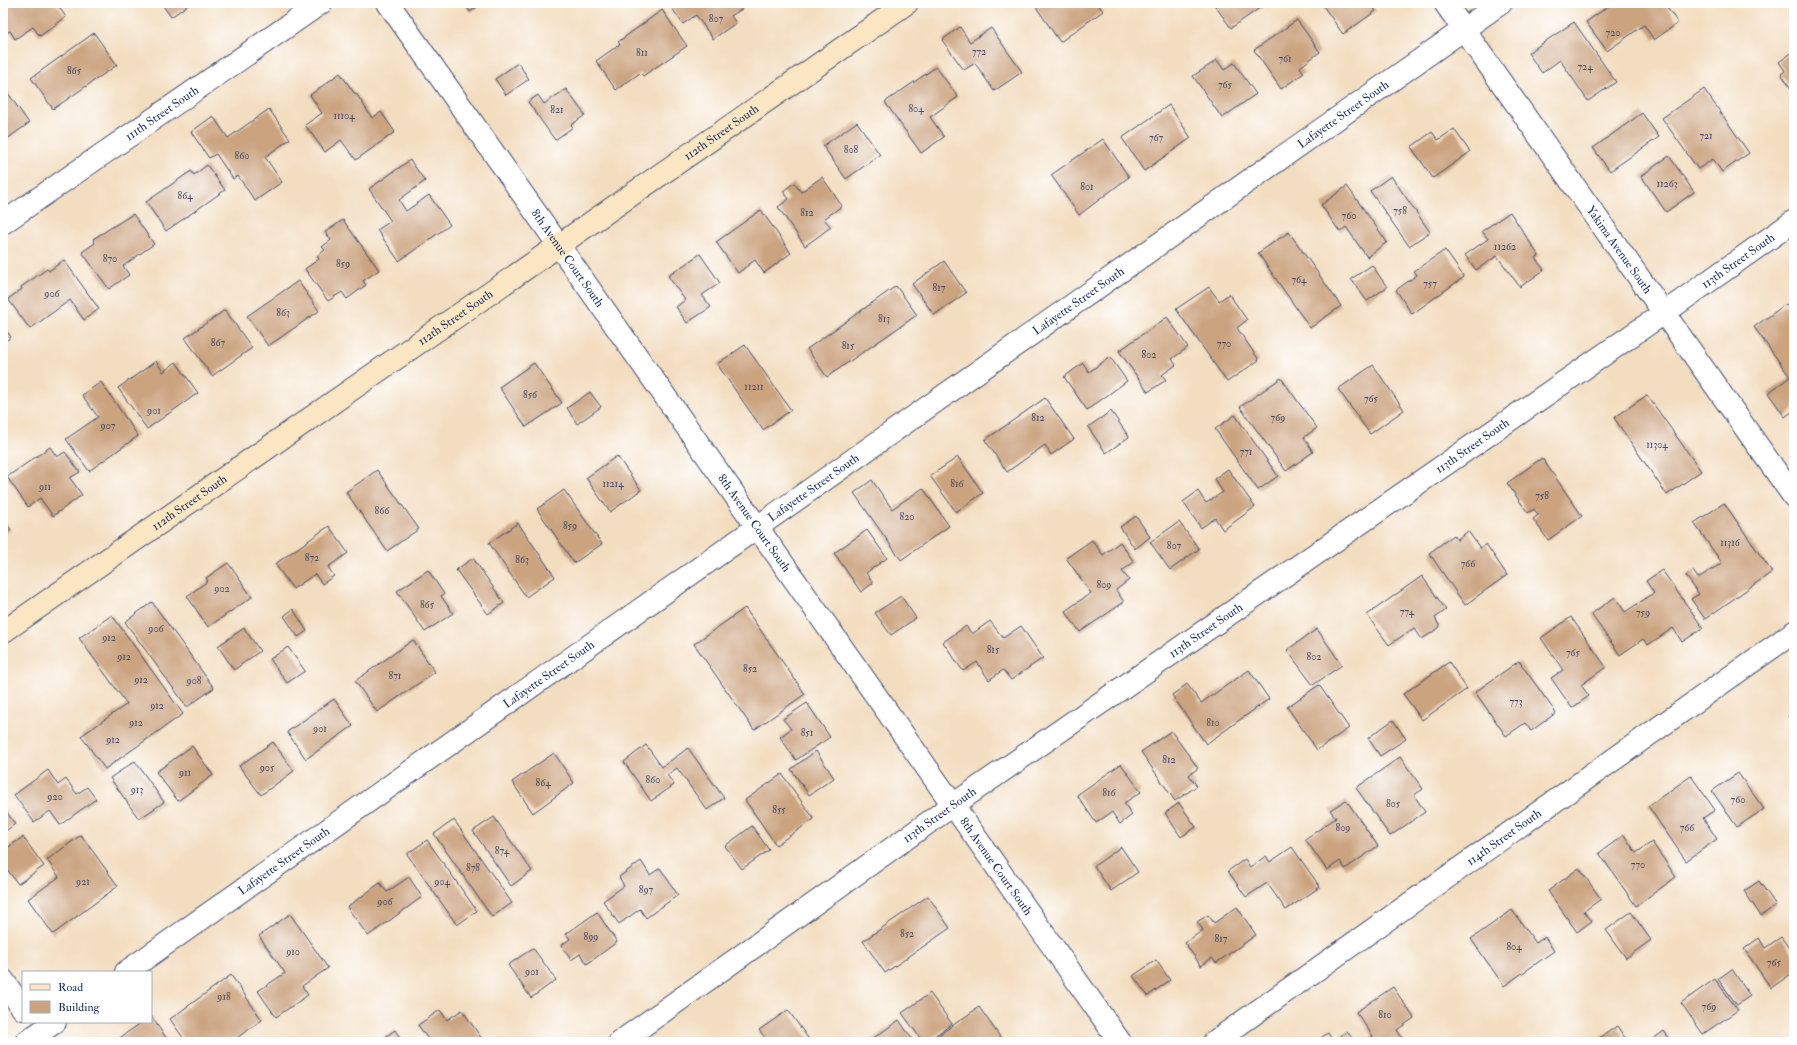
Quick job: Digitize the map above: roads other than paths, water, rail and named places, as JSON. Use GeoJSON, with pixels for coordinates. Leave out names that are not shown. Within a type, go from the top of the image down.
{"type":"FeatureCollection","features":[{"type":"Feature","properties":{"kind":"main road","name":"112th Street South"},"geometry":{"type":"LineString","coordinates":[[3,632],[907,3]]}},
{"type":"Feature","properties":{"kind":"street","name":"111th Street South"},"geometry":{"type":"LineString","coordinates":[[3,223],[321,3]]}},
{"type":"Feature","properties":{"kind":"street","name":"8th Avenue Court South"},"geometry":{"type":"LineString","coordinates":[[388,3],[1120,1042]]}},
{"type":"Feature","properties":{"kind":"street","name":"Yakima Avenue South"},"geometry":{"type":"LineString","coordinates":[[1445,3],[1794,497]]}},
{"type":"Feature","properties":{"kind":"street","name":"Lafayette Street South"},"geometry":{"type":"LineString","coordinates":[[127,971],[1501,3]]}},
{"type":"Feature","properties":{"kind":"street","name":"113th Street South"},"geometry":{"type":"LineString","coordinates":[[620,1042],[953,805],[1664,314],[1794,221]]}},
{"type":"Feature","properties":{"kind":"street","name":"114th Street South"},"geometry":{"type":"LineString","coordinates":[[1214,1042],[1794,632]]}},
{"type":"Feature","properties":{"kind":"street"},"geometry":{"type":"LineString","coordinates":[[3,980],[22,1008]]}}]}
